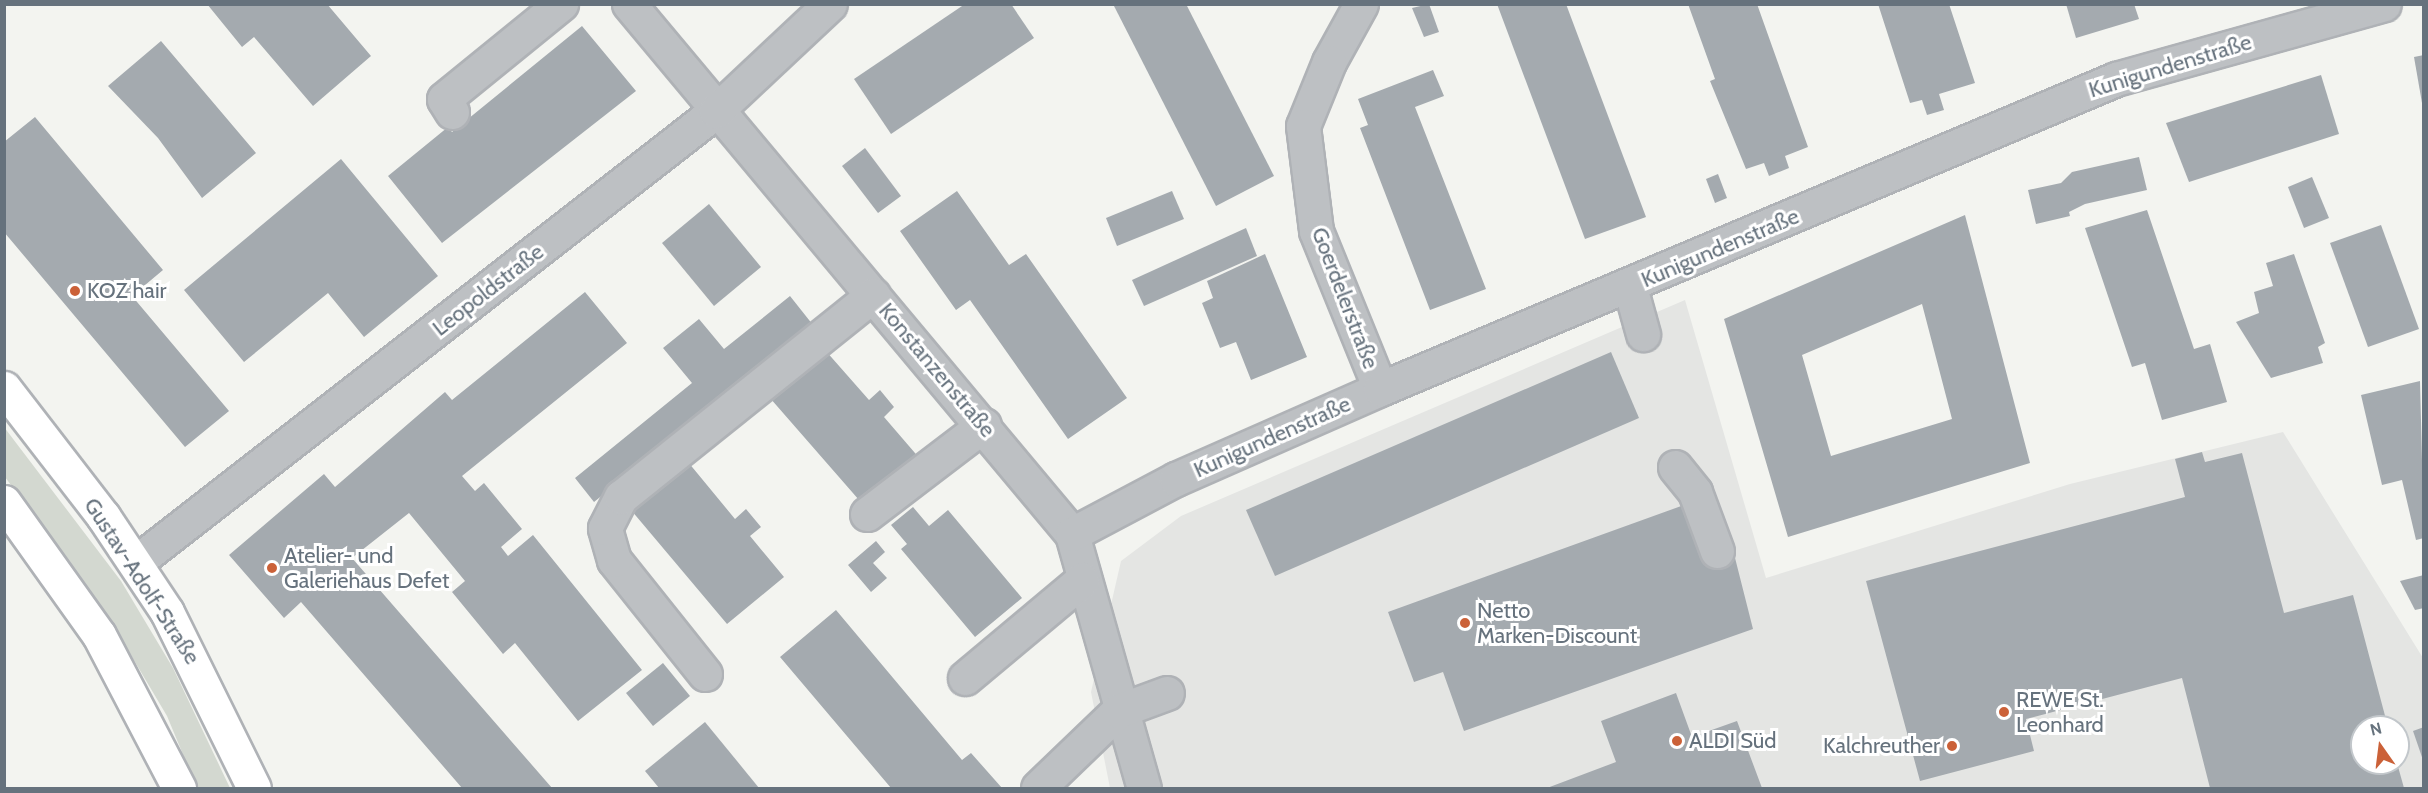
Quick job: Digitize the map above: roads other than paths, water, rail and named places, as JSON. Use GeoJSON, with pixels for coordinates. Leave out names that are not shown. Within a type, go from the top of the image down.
{"type":"FeatureCollection","features":[{"type":"Feature","properties":{"kind":"main road","name":"Gustav-Adolf-Straße"},"geometry":{"type":"LineString","coordinates":[[4,388],[135,563],[202,675],[254,789]]}},
{"type":"Feature","properties":{"kind":"main road"},"geometry":{"type":"LineString","coordinates":[[4,502],[99,635],[170,781]]}},
{"type":"Feature","properties":{"kind":"street"},"geometry":{"type":"LineString","coordinates":[[452,112],[444,99],[561,4]]}},
{"type":"Feature","properties":{"kind":"street","name":"Konstanzenstraße"},"geometry":{"type":"LineString","coordinates":[[629,4],[716,111],[984,425],[1072,534],[1082,580],[1118,711],[1143,789]]}},
{"type":"Feature","properties":{"kind":"street","name":"Leopoldstraße"},"geometry":{"type":"LineString","coordinates":[[135,563],[716,111],[830,4]]}},
{"type":"Feature","properties":{"kind":"street","name":"Goerdelerstraße"},"geometry":{"type":"LineString","coordinates":[[1361,4],[1329,62],[1303,126],[1316,231],[1380,389]]}},
{"type":"Feature","properties":{"kind":"street","name":"Kunigundenstraße"},"geometry":{"type":"LineString","coordinates":[[1072,534],[1176,479],[1380,389],[1630,287],[2116,79],[2384,4]]}},
{"type":"Feature","properties":{"kind":"street"},"geometry":{"type":"LineString","coordinates":[[1630,287],[1643,334]]}},
{"type":"Feature","properties":{"kind":"street"},"geometry":{"type":"LineString","coordinates":[[705,674],[614,560],[605,528],[621,498],[873,295]]}},
{"type":"Feature","properties":{"kind":"street"},"geometry":{"type":"LineString","coordinates":[[867,514],[984,425]]}},
{"type":"Feature","properties":{"kind":"street"},"geometry":{"type":"LineString","coordinates":[[1675,467],[1695,492],[1717,551]]}},
{"type":"Feature","properties":{"kind":"street"},"geometry":{"type":"LineString","coordinates":[[965,678],[1082,580]]}},
{"type":"Feature","properties":{"kind":"street"},"geometry":{"type":"LineString","coordinates":[[1038,789],[1118,711],[1167,693]]}},
{"type":"Feature","properties":{"kind":"place","name":"KOZ hair"},"geometry":{"type":"Point","coordinates":[75,291]}},
{"type":"Feature","properties":{"kind":"place","name":"Atelier- und Galeriehaus Defet"},"geometry":{"type":"Point","coordinates":[272,568]}},
{"type":"Feature","properties":{"kind":"place","name":"Netto Marken-Discount"},"geometry":{"type":"Point","coordinates":[1465,623]}},
{"type":"Feature","properties":{"kind":"place","name":"REWE St. Leonhard"},"geometry":{"type":"Point","coordinates":[2004,712]}},
{"type":"Feature","properties":{"kind":"place","name":"ALDI Süd"},"geometry":{"type":"Point","coordinates":[1677,741]}},
{"type":"Feature","properties":{"kind":"place","name":"Kalchreuther"},"geometry":{"type":"Point","coordinates":[1952,746]}}]}
